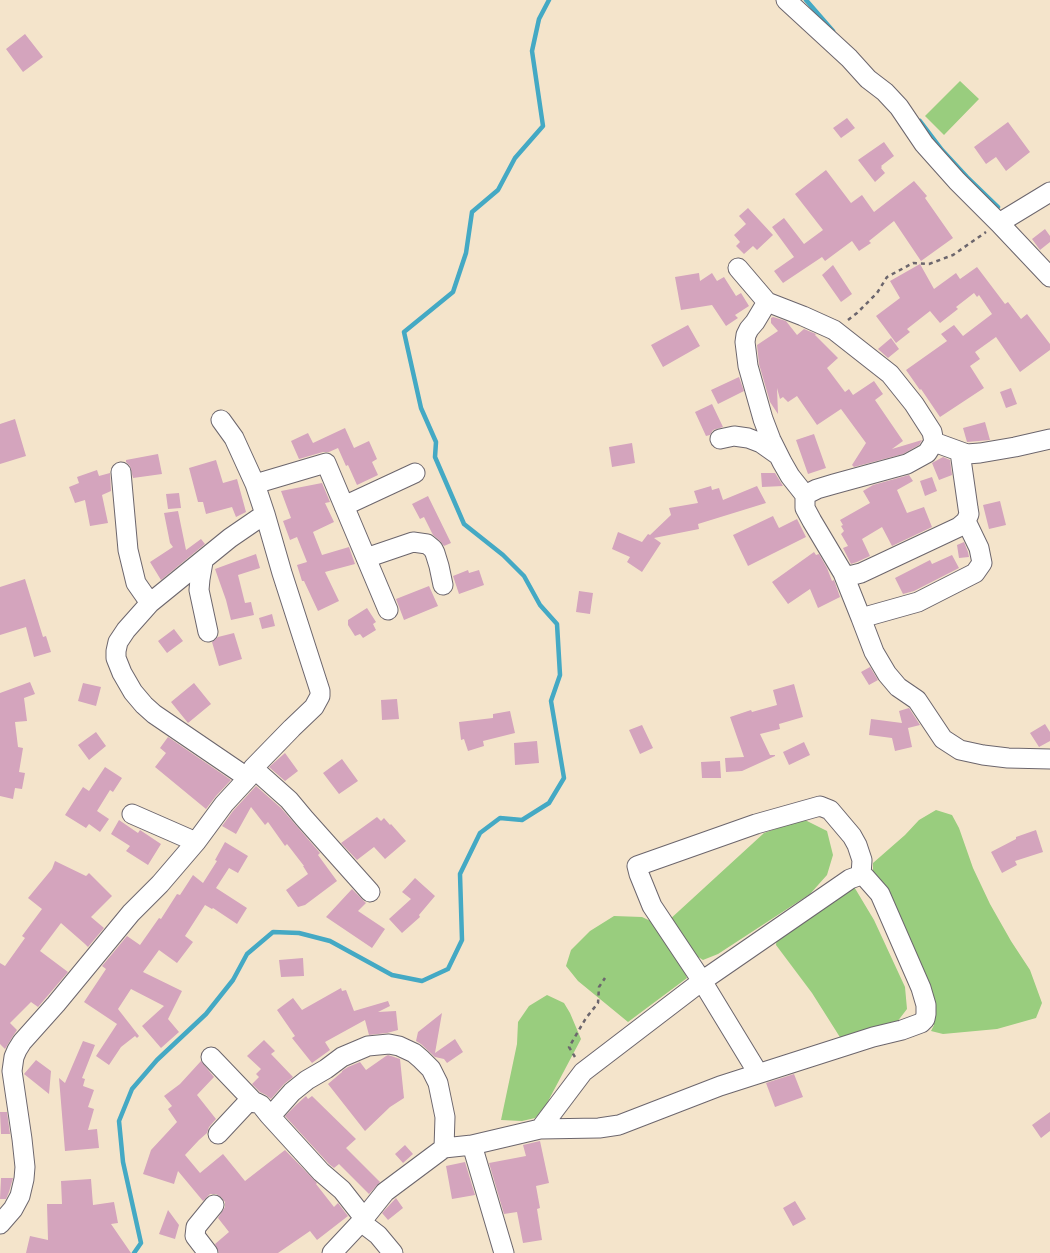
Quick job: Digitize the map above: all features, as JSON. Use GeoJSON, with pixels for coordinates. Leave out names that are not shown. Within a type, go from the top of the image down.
{"type":"FeatureCollection","features":[{"type":"Feature","properties":{"kind":"street"},"geometry":{"type":"LineString","coordinates":[[786,0],[885,92],[899,108],[924,144],[1050,277]]}},
{"type":"Feature","properties":{"kind":"street"},"geometry":{"type":"LineString","coordinates":[[999,223],[1050,192]]}},
{"type":"Feature","properties":{"kind":"street"},"geometry":{"type":"LineString","coordinates":[[738,268],[767,302],[834,330],[890,374],[914,404],[932,432],[934,442],[927,453],[907,464],[817,489],[805,495]]}},
{"type":"Feature","properties":{"kind":"street"},"geometry":{"type":"LineString","coordinates":[[767,302],[746,335],[746,358],[764,419],[778,455],[790,476],[805,495],[805,508],[843,573],[874,652],[887,674],[898,687],[917,700],[944,739],[960,750],[1008,758],[1050,759]]}},
{"type":"Feature","properties":{"kind":"street"},"geometry":{"type":"LineString","coordinates":[[0,1224],[13,1209],[20,1196],[24,1179],[25,1167],[22,1139],[12,1071],[17,1050],[131,913],[160,884],[196,842],[250,773],[314,707],[320,696],[256,484],[234,438],[221,420]]}},
{"type":"Feature","properties":{"kind":"street"},"geometry":{"type":"LineString","coordinates":[[720,439],[734,436],[748,438],[761,443],[778,455]]}},
{"type":"Feature","properties":{"kind":"street"},"geometry":{"type":"LineString","coordinates":[[934,442],[967,454],[1015,447],[1050,439]]}},
{"type":"Feature","properties":{"kind":"street"},"geometry":{"type":"LineString","coordinates":[[843,573],[848,576],[861,573],[959,527],[966,521],[969,514],[960,452]]}},
{"type":"Feature","properties":{"kind":"street"},"geometry":{"type":"LineString","coordinates":[[256,484],[326,463],[388,610]]}},
{"type":"Feature","properties":{"kind":"street"},"geometry":{"type":"LineString","coordinates":[[121,472],[128,550],[136,583],[150,603]]}},
{"type":"Feature","properties":{"kind":"street"},"geometry":{"type":"LineString","coordinates":[[344,506],[415,473]]}},
{"type":"Feature","properties":{"kind":"street"},"geometry":{"type":"LineString","coordinates":[[265,514],[230,538],[203,562],[150,603],[118,642],[116,658],[133,692],[144,705],[154,714],[250,773],[289,800],[370,892]]}},
{"type":"Feature","properties":{"kind":"street"},"geometry":{"type":"LineString","coordinates":[[861,618],[918,602],[975,572],[982,563],[979,548],[966,521]]}},
{"type":"Feature","properties":{"kind":"street"},"geometry":{"type":"LineString","coordinates":[[366,558],[413,542],[427,544],[433,549],[435,554],[443,585]]}},
{"type":"Feature","properties":{"kind":"street"},"geometry":{"type":"LineString","coordinates":[[203,562],[199,590],[208,632]]}},
{"type":"Feature","properties":{"kind":"street"},"geometry":{"type":"LineString","coordinates":[[758,1073],[702,981],[652,906],[637,866],[756,824],[820,806],[830,810],[852,836],[862,860],[861,875]]}},
{"type":"Feature","properties":{"kind":"street"},"geometry":{"type":"LineString","coordinates":[[132,814],[196,842]]}},
{"type":"Feature","properties":{"kind":"street"},"geometry":{"type":"LineString","coordinates":[[332,1253],[385,1192],[444,1148],[472,1145],[540,1129],[599,1128],[619,1125],[758,1073],[921,1023],[925,1019],[926,1004],[921,988],[880,894],[865,876],[861,875],[850,878],[702,981],[583,1072],[540,1129]]}},
{"type":"Feature","properties":{"kind":"street"},"geometry":{"type":"LineString","coordinates":[[269,1115],[307,1080],[342,1057],[368,1046],[389,1044],[399,1046],[414,1053],[431,1069],[438,1083],[445,1117],[444,1148]]}},
{"type":"Feature","properties":{"kind":"street"},"geometry":{"type":"LineString","coordinates":[[211,1057],[254,1102],[261,1105],[321,1172],[342,1190],[362,1220],[378,1234],[393,1253]]}},
{"type":"Feature","properties":{"kind":"street"},"geometry":{"type":"LineString","coordinates":[[218,1134],[246,1104],[254,1102]]}},
{"type":"Feature","properties":{"kind":"street"},"geometry":{"type":"LineString","coordinates":[[472,1145],[504,1253]]}},
{"type":"Feature","properties":{"kind":"street"},"geometry":{"type":"LineString","coordinates":[[208,1253],[195,1236],[196,1227],[214,1205]]}},
{"type":"Feature","properties":{"kind":"path"},"geometry":{"type":"LineString","coordinates":[[834,330],[857,313],[877,293],[887,277],[913,263],[928,264],[953,256],[999,223]]}},
{"type":"Feature","properties":{"kind":"path"},"geometry":{"type":"LineString","coordinates":[[583,1072],[569,1046],[586,1018],[598,1003],[599,987],[605,978]]}},
{"type":"Feature","properties":{"kind":"green space"},"geometry":{"type":"Polygon","coordinates":[[[960,81],[979,99],[944,135],[925,116],[960,81]]]}},
{"type":"Feature","properties":{"kind":"green space"},"geometry":{"type":"Polygon","coordinates":[[[936,810],[952,815],[990,904],[1030,970],[1042,1003],[1036,1018],[997,1029],[943,1034],[931,1031],[934,1025],[931,1001],[873,872],[873,863],[919,820],[936,810]]]}},
{"type":"Feature","properties":{"kind":"green space"},"geometry":{"type":"Polygon","coordinates":[[[803,819],[827,831],[833,855],[827,875],[810,894],[718,954],[703,960],[687,950],[668,921],[764,833],[803,819]]]}},
{"type":"Feature","properties":{"kind":"green space"},"geometry":{"type":"Polygon","coordinates":[[[853,885],[874,920],[905,987],[907,1009],[897,1022],[843,1042],[812,993],[776,945],[777,937],[853,885]]]}},
{"type":"Feature","properties":{"kind":"green space"},"geometry":{"type":"Polygon","coordinates":[[[614,916],[642,917],[657,924],[677,955],[687,978],[628,1022],[578,981],[566,966],[571,950],[590,931],[614,916]]]}},
{"type":"Feature","properties":{"kind":"green space"},"geometry":{"type":"Polygon","coordinates":[[[547,995],[564,1003],[581,1039],[546,1105],[535,1118],[522,1121],[501,1120],[517,1044],[518,1022],[529,1006],[547,995]]]}},
{"type":"Feature","properties":{"kind":"building"},"geometry":{"type":"Polygon","coordinates":[[[25,34],[43,57],[23,72],[6,49],[25,34]]]}},
{"type":"Feature","properties":{"kind":"building"},"geometry":{"type":"Polygon","coordinates":[[[847,118],[855,128],[841,138],[833,128],[847,118]]]}},
{"type":"Feature","properties":{"kind":"building"},"geometry":{"type":"Polygon","coordinates":[[[1008,122],[1030,152],[1006,171],[996,157],[986,164],[974,147],[1008,122]]]}},
{"type":"Feature","properties":{"kind":"building"},"geometry":{"type":"Polygon","coordinates":[[[884,142],[894,156],[881,166],[885,173],[875,182],[858,160],[884,142]]]}},
{"type":"Feature","properties":{"kind":"building"},"geometry":{"type":"Polygon","coordinates":[[[826,170],[851,203],[862,195],[874,212],[914,181],[927,196],[925,198],[953,238],[921,261],[894,221],[869,241],[871,243],[859,251],[852,241],[825,261],[822,257],[783,283],[774,271],[794,257],[772,227],[784,218],[804,244],[823,230],[795,194],[826,170]]]}},
{"type":"Feature","properties":{"kind":"building"},"geometry":{"type":"Polygon","coordinates":[[[748,208],[773,235],[757,250],[753,246],[744,254],[736,246],[740,242],[734,235],[746,224],[739,216],[748,208]]]}},
{"type":"Feature","properties":{"kind":"building"},"geometry":{"type":"Polygon","coordinates":[[[1045,229],[1050,236],[1050,242],[1040,250],[1032,239],[1045,229]]]}},
{"type":"Feature","properties":{"kind":"building"},"geometry":{"type":"Polygon","coordinates":[[[920,264],[934,289],[956,273],[960,279],[977,267],[1005,304],[1008,302],[1021,319],[1027,314],[1050,344],[1050,350],[1020,372],[996,337],[975,352],[980,359],[970,366],[984,388],[940,417],[906,370],[947,341],[941,334],[954,325],[963,336],[992,314],[979,295],[977,297],[974,293],[940,323],[930,311],[907,329],[910,332],[896,343],[876,316],[900,298],[890,281],[920,264]]]}},
{"type":"Feature","properties":{"kind":"building"},"geometry":{"type":"Polygon","coordinates":[[[833,265],[852,294],[841,302],[822,275],[833,265]]]}},
{"type":"Feature","properties":{"kind":"building"},"geometry":{"type":"Polygon","coordinates":[[[699,273],[700,281],[712,273],[717,281],[724,277],[736,296],[741,293],[749,306],[735,315],[738,318],[726,326],[712,305],[681,310],[675,277],[699,273]]]}},
{"type":"Feature","properties":{"kind":"building"},"geometry":{"type":"Polygon","coordinates":[[[771,318],[786,321],[797,335],[804,329],[816,334],[838,358],[827,368],[845,392],[849,389],[853,395],[874,381],[883,394],[875,400],[903,441],[892,449],[922,440],[919,445],[903,454],[854,467],[852,465],[866,443],[841,409],[817,425],[797,396],[788,402],[783,397],[780,399],[777,388],[778,414],[770,402],[759,364],[757,345],[778,331],[771,323],[771,318]]]}},
{"type":"Feature","properties":{"kind":"building"},"geometry":{"type":"Polygon","coordinates":[[[688,325],[700,346],[663,367],[651,345],[688,325]]]}},
{"type":"Feature","properties":{"kind":"building"},"geometry":{"type":"Polygon","coordinates":[[[891,338],[899,349],[888,358],[878,349],[891,338]]]}},
{"type":"Feature","properties":{"kind":"building"},"geometry":{"type":"Polygon","coordinates":[[[739,377],[744,391],[718,404],[711,390],[739,377]]]}},
{"type":"Feature","properties":{"kind":"building"},"geometry":{"type":"Polygon","coordinates":[[[1011,388],[1017,404],[1006,408],[1000,392],[1011,388]]]}},
{"type":"Feature","properties":{"kind":"building"},"geometry":{"type":"Polygon","coordinates":[[[712,404],[723,427],[713,430],[710,435],[706,436],[695,412],[712,404]]]}},
{"type":"Feature","properties":{"kind":"building"},"geometry":{"type":"Polygon","coordinates":[[[15,419],[26,456],[0,464],[0,424],[15,419]]]}},
{"type":"Feature","properties":{"kind":"building"},"geometry":{"type":"Polygon","coordinates":[[[985,422],[990,440],[967,442],[963,428],[985,422]]]}},
{"type":"Feature","properties":{"kind":"building"},"geometry":{"type":"Polygon","coordinates":[[[345,428],[354,448],[369,441],[377,459],[372,462],[378,475],[357,485],[338,448],[299,459],[291,441],[308,433],[313,443],[345,428]]]}},
{"type":"Feature","properties":{"kind":"building"},"geometry":{"type":"Polygon","coordinates":[[[814,434],[826,468],[808,474],[796,440],[814,434]]]}},
{"type":"Feature","properties":{"kind":"building"},"geometry":{"type":"Polygon","coordinates":[[[632,443],[635,463],[612,467],[609,447],[632,443]]]}},
{"type":"Feature","properties":{"kind":"building"},"geometry":{"type":"Polygon","coordinates":[[[158,454],[162,474],[133,478],[130,466],[126,460],[158,454]]]}},
{"type":"Feature","properties":{"kind":"building"},"geometry":{"type":"Polygon","coordinates":[[[943,457],[950,460],[952,475],[939,480],[932,463],[943,457]]]}},
{"type":"Feature","properties":{"kind":"building"},"geometry":{"type":"Polygon","coordinates":[[[216,460],[223,483],[237,479],[246,512],[236,517],[232,507],[206,514],[203,502],[198,502],[189,468],[216,460]]]}},
{"type":"Feature","properties":{"kind":"building"},"geometry":{"type":"Polygon","coordinates":[[[97,470],[99,476],[110,473],[111,491],[102,495],[108,523],[90,526],[85,500],[75,503],[69,487],[79,483],[77,477],[97,470]]]}},
{"type":"Feature","properties":{"kind":"building"},"geometry":{"type":"Polygon","coordinates":[[[761,473],[775,473],[783,486],[762,487],[761,473]]]}},
{"type":"Feature","properties":{"kind":"building"},"geometry":{"type":"Polygon","coordinates":[[[909,475],[913,481],[897,490],[907,513],[924,507],[932,527],[892,546],[882,527],[862,539],[870,556],[851,564],[843,548],[848,546],[841,534],[844,531],[840,520],[870,503],[863,491],[873,485],[909,475]]]}},
{"type":"Feature","properties":{"kind":"building"},"geometry":{"type":"Polygon","coordinates":[[[932,477],[937,491],[925,496],[920,481],[932,477]]]}},
{"type":"Feature","properties":{"kind":"building"},"geometry":{"type":"Polygon","coordinates":[[[322,483],[330,502],[325,503],[334,522],[313,532],[322,555],[349,547],[355,564],[325,572],[339,601],[318,611],[304,581],[302,581],[297,565],[307,562],[297,537],[290,540],[283,521],[291,518],[281,491],[322,483]]]}},
{"type":"Feature","properties":{"kind":"building"},"geometry":{"type":"Polygon","coordinates":[[[711,486],[712,490],[719,488],[723,500],[757,486],[766,503],[698,524],[699,529],[654,538],[661,543],[642,572],[627,562],[630,557],[612,549],[618,532],[642,542],[648,534],[650,535],[671,515],[669,508],[698,503],[694,491],[711,486]]]}},
{"type":"Feature","properties":{"kind":"building"},"geometry":{"type":"Polygon","coordinates":[[[179,493],[181,508],[168,509],[166,494],[179,493]]]}},
{"type":"Feature","properties":{"kind":"building"},"geometry":{"type":"Polygon","coordinates":[[[428,496],[451,543],[444,546],[433,535],[424,517],[420,519],[412,504],[428,496]]]}},
{"type":"Feature","properties":{"kind":"building"},"geometry":{"type":"Polygon","coordinates":[[[1000,501],[1006,525],[989,529],[983,505],[1000,501]]]}},
{"type":"Feature","properties":{"kind":"building"},"geometry":{"type":"Polygon","coordinates":[[[178,511],[186,550],[201,539],[205,544],[161,580],[150,562],[173,547],[170,543],[164,513],[178,511]]]}},
{"type":"Feature","properties":{"kind":"building"},"geometry":{"type":"Polygon","coordinates":[[[773,516],[779,528],[797,519],[806,537],[748,566],[733,535],[773,516]]]}},
{"type":"Feature","properties":{"kind":"building"},"geometry":{"type":"Polygon","coordinates":[[[964,542],[969,557],[959,558],[957,545],[964,542]]]}},
{"type":"Feature","properties":{"kind":"building"},"geometry":{"type":"Polygon","coordinates":[[[814,552],[816,555],[819,554],[832,581],[834,580],[840,597],[818,608],[810,589],[788,604],[772,582],[814,552]]]}},
{"type":"Feature","properties":{"kind":"building"},"geometry":{"type":"Polygon","coordinates":[[[256,554],[260,568],[238,575],[245,603],[251,602],[254,615],[231,620],[215,569],[256,554]]]}},
{"type":"Feature","properties":{"kind":"building"},"geometry":{"type":"Polygon","coordinates":[[[952,555],[959,568],[914,591],[903,594],[895,578],[930,560],[932,564],[952,555]]]}},
{"type":"Feature","properties":{"kind":"building"},"geometry":{"type":"Polygon","coordinates":[[[468,570],[469,573],[479,570],[484,585],[459,594],[453,576],[468,570]]]}},
{"type":"Feature","properties":{"kind":"building"},"geometry":{"type":"Polygon","coordinates":[[[25,579],[43,637],[46,636],[51,652],[34,657],[26,627],[0,635],[0,587],[25,579]]]}},
{"type":"Feature","properties":{"kind":"building"},"geometry":{"type":"Polygon","coordinates":[[[429,586],[438,606],[404,620],[396,599],[429,586]]]}},
{"type":"Feature","properties":{"kind":"building"},"geometry":{"type":"Polygon","coordinates":[[[579,591],[593,593],[590,614],[576,612],[579,591]]]}},
{"type":"Feature","properties":{"kind":"building"},"geometry":{"type":"Polygon","coordinates":[[[367,608],[376,622],[373,624],[376,630],[363,638],[360,634],[355,636],[348,625],[348,620],[367,608]]]}},
{"type":"Feature","properties":{"kind":"building"},"geometry":{"type":"Polygon","coordinates":[[[272,614],[275,626],[262,629],[259,618],[272,614]]]}},
{"type":"Feature","properties":{"kind":"building"},"geometry":{"type":"Polygon","coordinates":[[[174,629],[183,641],[167,653],[158,641],[174,629]]]}},
{"type":"Feature","properties":{"kind":"building"},"geometry":{"type":"Polygon","coordinates":[[[234,633],[242,659],[219,666],[212,642],[218,637],[234,633]]]}},
{"type":"Feature","properties":{"kind":"building"},"geometry":{"type":"Polygon","coordinates":[[[870,667],[878,680],[869,685],[861,672],[870,667]]]}},
{"type":"Feature","properties":{"kind":"building"},"geometry":{"type":"Polygon","coordinates":[[[30,682],[35,694],[24,698],[27,721],[15,722],[18,747],[23,748],[19,772],[25,773],[22,789],[15,788],[13,799],[0,796],[0,693],[30,682]]]}},
{"type":"Feature","properties":{"kind":"building"},"geometry":{"type":"Polygon","coordinates":[[[83,683],[101,687],[96,706],[78,701],[83,683]]]}},
{"type":"Feature","properties":{"kind":"building"},"geometry":{"type":"Polygon","coordinates":[[[194,683],[211,704],[188,723],[171,702],[194,683]]]}},
{"type":"Feature","properties":{"kind":"building"},"geometry":{"type":"Polygon","coordinates":[[[794,684],[803,717],[779,724],[780,729],[760,734],[770,755],[775,756],[742,771],[726,772],[725,758],[744,757],[730,717],[751,710],[752,712],[777,705],[773,690],[794,684]]]}},
{"type":"Feature","properties":{"kind":"building"},"geometry":{"type":"Polygon","coordinates":[[[397,699],[399,719],[382,720],[381,700],[397,699]]]}},
{"type":"Feature","properties":{"kind":"building"},"geometry":{"type":"Polygon","coordinates":[[[909,708],[920,725],[908,728],[912,747],[895,751],[892,738],[869,735],[871,719],[902,723],[899,711],[909,708]]]}},
{"type":"Feature","properties":{"kind":"building"},"geometry":{"type":"Polygon","coordinates":[[[510,711],[515,733],[483,741],[484,746],[468,751],[464,739],[461,740],[459,722],[493,718],[493,714],[510,711]]]}},
{"type":"Feature","properties":{"kind":"building"},"geometry":{"type":"Polygon","coordinates":[[[1045,724],[1050,732],[1050,741],[1039,747],[1030,733],[1045,724]]]}},
{"type":"Feature","properties":{"kind":"building"},"geometry":{"type":"Polygon","coordinates":[[[642,725],[653,748],[640,754],[629,730],[642,725]]]}},
{"type":"Feature","properties":{"kind":"building"},"geometry":{"type":"Polygon","coordinates":[[[96,732],[106,746],[89,760],[78,745],[96,732]]]}},
{"type":"Feature","properties":{"kind":"building"},"geometry":{"type":"Polygon","coordinates":[[[168,737],[231,780],[206,809],[155,767],[166,753],[160,748],[168,737]]]}},
{"type":"Feature","properties":{"kind":"building"},"geometry":{"type":"Polygon","coordinates":[[[537,741],[539,763],[515,765],[514,743],[537,741]]]}},
{"type":"Feature","properties":{"kind":"building"},"geometry":{"type":"Polygon","coordinates":[[[804,742],[810,755],[789,765],[783,752],[804,742]]]}},
{"type":"Feature","properties":{"kind":"building"},"geometry":{"type":"Polygon","coordinates":[[[285,753],[298,771],[285,781],[269,767],[285,753]]]}},
{"type":"Feature","properties":{"kind":"building"},"geometry":{"type":"Polygon","coordinates":[[[342,759],[358,781],[339,794],[323,773],[342,759]]]}},
{"type":"Feature","properties":{"kind":"building"},"geometry":{"type":"Polygon","coordinates":[[[720,761],[721,778],[702,778],[701,762],[720,761]]]}},
{"type":"Feature","properties":{"kind":"building"},"geometry":{"type":"Polygon","coordinates":[[[105,767],[122,778],[113,792],[110,790],[97,811],[109,819],[100,832],[89,824],[86,828],[65,815],[83,787],[89,791],[105,767]]]}},
{"type":"Feature","properties":{"kind":"building"},"geometry":{"type":"Polygon","coordinates":[[[256,786],[281,808],[320,853],[318,855],[337,881],[305,905],[298,907],[286,890],[308,874],[304,866],[287,844],[285,846],[268,822],[265,825],[251,807],[236,834],[222,826],[256,786]]]}},
{"type":"Feature","properties":{"kind":"building"},"geometry":{"type":"Polygon","coordinates":[[[377,817],[381,821],[384,818],[406,841],[385,859],[374,847],[357,860],[341,843],[377,817]]]}},
{"type":"Feature","properties":{"kind":"building"},"geometry":{"type":"Polygon","coordinates":[[[119,820],[138,833],[140,830],[161,844],[148,865],[126,851],[130,846],[111,834],[119,820]]]}},
{"type":"Feature","properties":{"kind":"building"},"geometry":{"type":"Polygon","coordinates":[[[1036,830],[1043,852],[1015,861],[1017,865],[1002,873],[991,852],[1016,839],[1016,837],[1036,830]]]}},
{"type":"Feature","properties":{"kind":"building"},"geometry":{"type":"Polygon","coordinates":[[[225,842],[248,856],[238,873],[229,868],[216,888],[247,908],[237,924],[213,908],[205,905],[185,936],[193,942],[177,963],[159,950],[143,972],[182,991],[168,1019],[179,1032],[161,1048],[142,1026],[164,1006],[131,989],[118,1009],[139,1036],[137,1038],[135,1036],[121,1047],[109,1065],[96,1056],[117,1024],[84,1002],[106,969],[102,966],[127,936],[140,945],[159,918],[161,919],[177,894],[180,895],[193,875],[203,883],[217,861],[215,860],[225,842]]]}},
{"type":"Feature","properties":{"kind":"building"},"geometry":{"type":"Polygon","coordinates":[[[55,861],[86,876],[89,873],[112,896],[91,917],[104,928],[88,947],[61,923],[40,951],[68,972],[38,1007],[31,1002],[10,1023],[17,1030],[5,1049],[0,1044],[0,963],[5,966],[25,938],[22,936],[42,909],[28,898],[52,869],[55,861]]]}},
{"type":"Feature","properties":{"kind":"building"},"geometry":{"type":"Polygon","coordinates":[[[415,878],[435,896],[419,915],[420,917],[402,933],[389,919],[411,899],[402,892],[415,878]]]}},
{"type":"Feature","properties":{"kind":"building"},"geometry":{"type":"Polygon","coordinates":[[[352,889],[366,903],[358,911],[385,929],[372,948],[326,917],[352,889]]]}},
{"type":"Feature","properties":{"kind":"building"},"geometry":{"type":"Polygon","coordinates":[[[303,958],[304,976],[281,977],[279,960],[303,958]]]}},
{"type":"Feature","properties":{"kind":"building"},"geometry":{"type":"Polygon","coordinates":[[[341,988],[342,991],[346,990],[354,1011],[388,1001],[390,1006],[378,1012],[396,1011],[398,1030],[369,1035],[365,1020],[325,1042],[330,1050],[312,1063],[292,1038],[295,1036],[277,1010],[293,998],[302,1010],[341,988]]]}},
{"type":"Feature","properties":{"kind":"building"},"geometry":{"type":"Polygon","coordinates":[[[442,1013],[435,1053],[455,1039],[463,1052],[447,1063],[444,1059],[435,1057],[416,1041],[418,1032],[442,1013]]]}},
{"type":"Feature","properties":{"kind":"building"},"geometry":{"type":"Polygon","coordinates":[[[264,1040],[275,1051],[271,1054],[293,1077],[271,1099],[252,1084],[259,1077],[256,1074],[261,1069],[247,1056],[264,1040]]]}},
{"type":"Feature","properties":{"kind":"building"},"geometry":{"type":"Polygon","coordinates":[[[83,1041],[95,1045],[82,1078],[85,1079],[83,1086],[94,1090],[88,1107],[94,1109],[88,1130],[97,1129],[99,1148],[65,1151],[59,1078],[65,1083],[83,1041]]]}},
{"type":"Feature","properties":{"kind":"building"},"geometry":{"type":"Polygon","coordinates":[[[388,1055],[400,1059],[404,1098],[390,1107],[365,1131],[328,1084],[348,1067],[360,1062],[366,1070],[388,1055]]]}},
{"type":"Feature","properties":{"kind":"building"},"geometry":{"type":"Polygon","coordinates":[[[36,1060],[51,1071],[49,1094],[24,1074],[36,1060]]]}},
{"type":"Feature","properties":{"kind":"building"},"geometry":{"type":"Polygon","coordinates":[[[201,1061],[214,1077],[197,1095],[216,1119],[209,1127],[207,1133],[185,1155],[200,1173],[223,1154],[245,1181],[285,1150],[317,1183],[334,1207],[338,1203],[348,1216],[317,1240],[310,1231],[278,1253],[219,1253],[215,1244],[229,1232],[218,1218],[225,1207],[225,1202],[221,1197],[216,1194],[210,1194],[203,1201],[178,1171],[174,1184],[143,1174],[151,1150],[177,1122],[168,1109],[172,1106],[164,1096],[180,1084],[201,1061]]]}},
{"type":"Feature","properties":{"kind":"building"},"geometry":{"type":"Polygon","coordinates":[[[794,1074],[803,1097],[775,1107],[766,1083],[794,1074]]]}},
{"type":"Feature","properties":{"kind":"building"},"geometry":{"type":"Polygon","coordinates":[[[306,1096],[308,1099],[312,1096],[356,1139],[346,1148],[380,1182],[369,1194],[339,1164],[334,1168],[329,1164],[285,1116],[306,1096]]]}},
{"type":"Feature","properties":{"kind":"building"},"geometry":{"type":"Polygon","coordinates":[[[0,1112],[7,1112],[10,1134],[1,1134],[0,1112]]]}},
{"type":"Feature","properties":{"kind":"building"},"geometry":{"type":"Polygon","coordinates":[[[1050,1112],[1050,1131],[1041,1138],[1032,1125],[1050,1112]]]}},
{"type":"Feature","properties":{"kind":"building"},"geometry":{"type":"Polygon","coordinates":[[[540,1141],[549,1183],[536,1186],[540,1208],[537,1209],[542,1240],[523,1243],[517,1212],[504,1214],[489,1163],[526,1156],[523,1145],[540,1141]]]}},
{"type":"Feature","properties":{"kind":"building"},"geometry":{"type":"Polygon","coordinates":[[[405,1145],[413,1154],[403,1163],[395,1154],[405,1145]]]}},
{"type":"Feature","properties":{"kind":"building"},"geometry":{"type":"Polygon","coordinates":[[[465,1162],[475,1195],[452,1199],[446,1166],[465,1162]]]}},
{"type":"Feature","properties":{"kind":"building"},"geometry":{"type":"Polygon","coordinates":[[[1,1178],[13,1178],[6,1199],[0,1199],[1,1178]]]}},
{"type":"Feature","properties":{"kind":"building"},"geometry":{"type":"Polygon","coordinates":[[[91,1179],[93,1205],[114,1202],[118,1223],[111,1224],[131,1253],[26,1253],[30,1236],[48,1240],[47,1204],[62,1204],[61,1181],[91,1179]]]}},
{"type":"Feature","properties":{"kind":"building"},"geometry":{"type":"Polygon","coordinates":[[[396,1198],[403,1208],[388,1220],[382,1213],[396,1198]]]}},
{"type":"Feature","properties":{"kind":"building"},"geometry":{"type":"Polygon","coordinates":[[[795,1201],[806,1219],[793,1226],[783,1208],[795,1201]]]}},
{"type":"Feature","properties":{"kind":"building"},"geometry":{"type":"Polygon","coordinates":[[[168,1210],[179,1225],[175,1239],[159,1234],[168,1210]]]}},
{"type":"Feature","properties":{"kind":"waterway"},"geometry":{"type":"LineString","coordinates":[[134,1253],[141,1243],[123,1162],[119,1121],[132,1089],[157,1060],[206,1014],[233,980],[247,954],[273,932],[299,933],[330,941],[392,975],[422,981],[448,969],[462,940],[460,874],[480,833],[500,818],[522,820],[549,803],[564,778],[551,701],[560,675],[557,624],[540,605],[524,576],[503,555],[464,524],[435,457],[436,442],[421,408],[404,332],[453,292],[466,253],[472,212],[498,190],[515,158],[543,126],[532,51],[539,19],[549,0]]}},
{"type":"Feature","properties":{"kind":"waterway"},"geometry":{"type":"LineString","coordinates":[[806,0],[833,31]]}},
{"type":"Feature","properties":{"kind":"waterway"},"geometry":{"type":"LineString","coordinates":[[920,121],[942,150],[998,207]]}}]}
